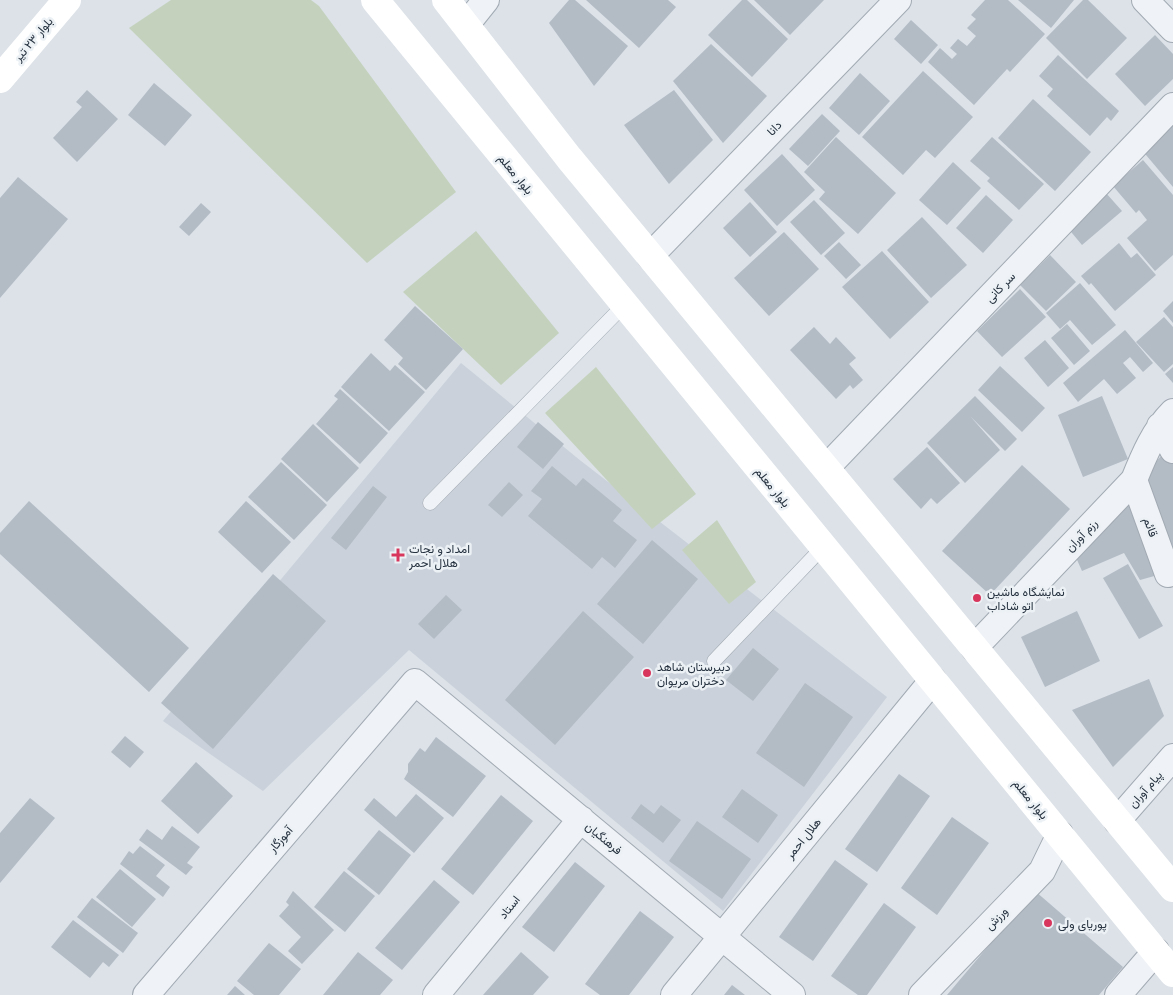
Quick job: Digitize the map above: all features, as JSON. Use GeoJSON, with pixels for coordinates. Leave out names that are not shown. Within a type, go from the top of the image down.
{"type":"FeatureCollection","features":[{"type":"Feature","properties":{"kind":"main road","name":"بلوار ۲۳ تیر"},"geometry":{"type":"LineString","coordinates":[[0,79],[67,0]]}},
{"type":"Feature","properties":{"kind":"main road","name":"بلوار معلم"},"geometry":{"type":"LineString","coordinates":[[375,0],[1173,973]]}},
{"type":"Feature","properties":{"kind":"main road"},"geometry":{"type":"LineString","coordinates":[[446,0],[569,158],[827,467],[1173,888]]}},
{"type":"Feature","properties":{"kind":"street"},"geometry":{"type":"LineString","coordinates":[[466,24],[486,0]]}},
{"type":"Feature","properties":{"kind":"street","name":"دانا"},"geometry":{"type":"LineString","coordinates":[[650,256],[898,0]]}},
{"type":"Feature","properties":{"kind":"street"},"geometry":{"type":"LineString","coordinates":[[1145,0],[1173,29]]}},
{"type":"Feature","properties":{"kind":"street","name":"سر کانی"},"geometry":{"type":"LineString","coordinates":[[827,467],[1173,106]]}},
{"type":"Feature","properties":{"kind":"street"},"geometry":{"type":"LineString","coordinates":[[1166,419],[1173,450]]}},
{"type":"Feature","properties":{"kind":"street","name":"رزم آوران"},"geometry":{"type":"LineString","coordinates":[[974,648],[1134,480],[1166,419]]}},
{"type":"Feature","properties":{"kind":"street","name":"قائم"},"geometry":{"type":"LineString","coordinates":[[1134,480],[1168,574]]}},
{"type":"Feature","properties":{"kind":"street","name":"هلال احمر"},"geometry":{"type":"LineString","coordinates":[[674,995],[933,680]]}},
{"type":"Feature","properties":{"kind":"street","name":"فرهنگیان"},"geometry":{"type":"LineString","coordinates":[[415,682],[792,995]]}},
{"type":"Feature","properties":{"kind":"street","name":"آموزگار"},"geometry":{"type":"LineString","coordinates":[[146,995],[415,682]]}},
{"type":"Feature","properties":{"kind":"street","name":"پیام آوران"},"geometry":{"type":"LineString","coordinates":[[1117,821],[1173,756]]}},
{"type":"Feature","properties":{"kind":"street","name":"استاد"},"geometry":{"type":"LineString","coordinates":[[436,995],[581,819]]}},
{"type":"Feature","properties":{"kind":"street","name":"ورزش"},"geometry":{"type":"LineString","coordinates":[[922,995],[1042,871],[1060,834]]}},
{"type":"Feature","properties":{"kind":"street"},"geometry":{"type":"LineString","coordinates":[[1118,995],[1156,951]]}},
{"type":"Feature","properties":{"kind":"lane"},"geometry":{"type":"LineString","coordinates":[[430,504],[624,305]]}},
{"type":"Feature","properties":{"kind":"lane"},"geometry":{"type":"LineString","coordinates":[[714,660],[822,547]]}},
{"type":"Feature","properties":{"kind":"shaded area","name":"دبیرستان شاهد دختران مریوان"},"geometry":{"type":"Polygon","coordinates":[[[461,363],[581,461],[887,697],[723,911],[409,650],[263,791],[163,721],[461,363]]]}},
{"type":"Feature","properties":{"kind":"green space"},"geometry":{"type":"Polygon","coordinates":[[[171,0],[311,0],[319,6],[456,192],[367,263],[129,28],[171,0]]]}},
{"type":"Feature","properties":{"kind":"green space"},"geometry":{"type":"Polygon","coordinates":[[[476,231],[559,333],[501,385],[403,292],[476,231]]]}},
{"type":"Feature","properties":{"kind":"green space"},"geometry":{"type":"Polygon","coordinates":[[[596,367],[696,494],[652,529],[545,413],[596,367]]]}},
{"type":"Feature","properties":{"kind":"green space"},"geometry":{"type":"Polygon","coordinates":[[[717,520],[756,582],[729,604],[682,550],[717,520]]]}},
{"type":"Feature","properties":{"kind":"building"},"geometry":{"type":"Polygon","coordinates":[[[569,0],[575,0],[628,46],[594,86],[549,23],[569,0]]]}},
{"type":"Feature","properties":{"kind":"building"},"geometry":{"type":"Polygon","coordinates":[[[586,0],[668,0],[676,7],[639,48],[586,0]]]}},
{"type":"Feature","properties":{"kind":"building"},"geometry":{"type":"Polygon","coordinates":[[[742,0],[747,0],[788,39],[752,77],[708,35],[742,0]]]}},
{"type":"Feature","properties":{"kind":"building"},"geometry":{"type":"Polygon","coordinates":[[[754,0],[824,0],[790,35],[754,0]]]}},
{"type":"Feature","properties":{"kind":"building"},"geometry":{"type":"Polygon","coordinates":[[[985,0],[1008,0],[1045,34],[1010,72],[1007,69],[974,105],[928,62],[940,48],[952,59],[957,54],[950,48],[958,39],[967,46],[976,36],[967,28],[976,19],[971,15],[985,0]]]}},
{"type":"Feature","properties":{"kind":"building"},"geometry":{"type":"Polygon","coordinates":[[[1018,0],[1074,0],[1051,28],[1018,0]]]}},
{"type":"Feature","properties":{"kind":"building"},"geometry":{"type":"Polygon","coordinates":[[[1083,0],[1088,0],[1127,38],[1087,79],[1046,38],[1083,0]]]}},
{"type":"Feature","properties":{"kind":"building"},"geometry":{"type":"Polygon","coordinates":[[[911,20],[938,45],[921,64],[894,39],[911,20]]]}},
{"type":"Feature","properties":{"kind":"building"},"geometry":{"type":"Polygon","coordinates":[[[1155,35],[1173,54],[1173,79],[1145,106],[1115,74],[1155,35]]]}},
{"type":"Feature","properties":{"kind":"building"},"geometry":{"type":"Polygon","coordinates":[[[711,44],[767,96],[723,143],[673,81],[711,44]]]}},
{"type":"Feature","properties":{"kind":"building"},"geometry":{"type":"Polygon","coordinates":[[[1058,55],[1119,111],[1111,121],[1107,117],[1090,136],[1047,96],[1053,89],[1039,76],[1058,55]]]}},
{"type":"Feature","properties":{"kind":"building"},"geometry":{"type":"Polygon","coordinates":[[[923,71],[973,117],[935,158],[926,150],[903,175],[862,137],[923,71]]]}},
{"type":"Feature","properties":{"kind":"building"},"geometry":{"type":"Polygon","coordinates":[[[860,73],[890,101],[859,135],[829,108],[860,73]]]}},
{"type":"Feature","properties":{"kind":"building"},"geometry":{"type":"Polygon","coordinates":[[[154,83],[192,115],[165,146],[128,115],[154,83]]]}},
{"type":"Feature","properties":{"kind":"building"},"geometry":{"type":"Polygon","coordinates":[[[87,90],[118,119],[77,162],[53,138],[82,107],[76,102],[87,90]]]}},
{"type":"Feature","properties":{"kind":"building"},"geometry":{"type":"Polygon","coordinates":[[[674,90],[713,140],[669,184],[624,125],[674,90]]]}},
{"type":"Feature","properties":{"kind":"building"},"geometry":{"type":"Polygon","coordinates":[[[1033,99],[1091,152],[1055,191],[998,138],[1033,99]]]}},
{"type":"Feature","properties":{"kind":"building"},"geometry":{"type":"Polygon","coordinates":[[[822,114],[840,131],[808,166],[789,149],[822,114]]]}},
{"type":"Feature","properties":{"kind":"building"},"geometry":{"type":"Polygon","coordinates":[[[1173,122],[1173,187],[1141,149],[1173,122]]]}},
{"type":"Feature","properties":{"kind":"building"},"geometry":{"type":"Polygon","coordinates":[[[836,137],[896,193],[858,234],[819,199],[825,192],[804,172],[836,137]]]}},
{"type":"Feature","properties":{"kind":"building"},"geometry":{"type":"Polygon","coordinates":[[[992,137],[1044,184],[1019,210],[987,181],[990,178],[970,161],[992,137]]]}},
{"type":"Feature","properties":{"kind":"building"},"geometry":{"type":"Polygon","coordinates":[[[782,154],[815,190],[777,226],[744,190],[782,154]]]}},
{"type":"Feature","properties":{"kind":"building"},"geometry":{"type":"Polygon","coordinates":[[[1143,160],[1173,195],[1173,255],[1155,271],[1127,238],[1147,220],[1139,210],[1136,213],[1113,186],[1143,160]]]}},
{"type":"Feature","properties":{"kind":"building"},"geometry":{"type":"Polygon","coordinates":[[[953,162],[981,188],[947,225],[919,200],[953,162]]]}},
{"type":"Feature","properties":{"kind":"building"},"geometry":{"type":"Polygon","coordinates":[[[18,177],[68,219],[0,298],[0,198],[18,177]]]}},
{"type":"Feature","properties":{"kind":"building"},"geometry":{"type":"Polygon","coordinates":[[[1106,193],[1122,211],[1082,245],[1067,227],[1106,193]]]}},
{"type":"Feature","properties":{"kind":"building"},"geometry":{"type":"Polygon","coordinates":[[[986,195],[1013,220],[983,253],[956,228],[986,195]]]}},
{"type":"Feature","properties":{"kind":"building"},"geometry":{"type":"Polygon","coordinates":[[[814,200],[845,233],[821,255],[790,222],[814,200]]]}},
{"type":"Feature","properties":{"kind":"building"},"geometry":{"type":"Polygon","coordinates":[[[750,202],[777,232],[750,257],[723,228],[750,202]]]}},
{"type":"Feature","properties":{"kind":"building"},"geometry":{"type":"Polygon","coordinates":[[[201,203],[211,212],[189,236],[179,227],[201,203]]]}},
{"type":"Feature","properties":{"kind":"building"},"geometry":{"type":"Polygon","coordinates":[[[922,217],[967,265],[931,298],[887,250],[922,217]]]}},
{"type":"Feature","properties":{"kind":"building"},"geometry":{"type":"Polygon","coordinates":[[[784,232],[819,269],[769,316],[734,278],[784,232]]]}},
{"type":"Feature","properties":{"kind":"building"},"geometry":{"type":"Polygon","coordinates":[[[839,242],[861,265],[846,279],[824,256],[839,242]]]}},
{"type":"Feature","properties":{"kind":"building"},"geometry":{"type":"Polygon","coordinates":[[[1119,243],[1131,258],[1137,253],[1156,275],[1115,311],[1091,283],[1089,285],[1081,276],[1119,243]]]}},
{"type":"Feature","properties":{"kind":"building"},"geometry":{"type":"Polygon","coordinates":[[[882,251],[929,302],[890,339],[842,287],[882,251]]]}},
{"type":"Feature","properties":{"kind":"building"},"geometry":{"type":"Polygon","coordinates":[[[1050,255],[1076,282],[1046,311],[1020,285],[1050,255]]]}},
{"type":"Feature","properties":{"kind":"building"},"geometry":{"type":"Polygon","coordinates":[[[1080,283],[1116,325],[1092,345],[1070,320],[1060,329],[1046,313],[1080,283]]]}},
{"type":"Feature","properties":{"kind":"building"},"geometry":{"type":"Polygon","coordinates":[[[1020,289],[1046,317],[1002,357],[977,331],[1020,289]]]}},
{"type":"Feature","properties":{"kind":"building"},"geometry":{"type":"Polygon","coordinates":[[[1173,301],[1173,323],[1163,311],[1173,301]]]}},
{"type":"Feature","properties":{"kind":"building"},"geometry":{"type":"Polygon","coordinates":[[[415,306],[463,349],[426,390],[398,364],[403,358],[384,340],[415,306]]]}},
{"type":"Feature","properties":{"kind":"building"},"geometry":{"type":"Polygon","coordinates":[[[1164,317],[1173,327],[1173,364],[1164,372],[1136,342],[1164,317]]]}},
{"type":"Feature","properties":{"kind":"building"},"geometry":{"type":"Polygon","coordinates":[[[1067,324],[1090,351],[1074,365],[1051,338],[1067,324]]]}},
{"type":"Feature","properties":{"kind":"building"},"geometry":{"type":"Polygon","coordinates":[[[814,327],[830,344],[836,337],[856,358],[849,364],[863,380],[853,389],[850,385],[836,399],[790,350],[814,327]]]}},
{"type":"Feature","properties":{"kind":"building"},"geometry":{"type":"Polygon","coordinates":[[[1125,330],[1153,363],[1143,372],[1130,357],[1123,363],[1136,378],[1117,394],[1104,379],[1078,402],[1063,383],[1125,330]]]}},
{"type":"Feature","properties":{"kind":"building"},"geometry":{"type":"Polygon","coordinates":[[[1045,340],[1069,368],[1048,387],[1024,358],[1045,340]]]}},
{"type":"Feature","properties":{"kind":"building"},"geometry":{"type":"Polygon","coordinates":[[[371,353],[390,371],[395,365],[425,392],[389,431],[341,387],[371,353]]]}},
{"type":"Feature","properties":{"kind":"building"},"geometry":{"type":"Polygon","coordinates":[[[1000,366],[1045,408],[1022,432],[978,390],[1000,366]]]}},
{"type":"Feature","properties":{"kind":"building"},"geometry":{"type":"Polygon","coordinates":[[[1173,367],[1173,383],[1165,374],[1173,367]]]}},
{"type":"Feature","properties":{"kind":"building"},"geometry":{"type":"Polygon","coordinates":[[[340,389],[388,433],[360,464],[316,424],[338,399],[334,396],[340,389]]]}},
{"type":"Feature","properties":{"kind":"building"},"geometry":{"type":"Polygon","coordinates":[[[975,396],[1017,439],[1005,451],[970,416],[1000,450],[965,483],[927,443],[975,396]]]}},
{"type":"Feature","properties":{"kind":"building"},"geometry":{"type":"Polygon","coordinates":[[[1102,396],[1128,459],[1083,477],[1058,415],[1102,396]]]}},
{"type":"Feature","properties":{"kind":"building"},"geometry":{"type":"Polygon","coordinates":[[[538,422],[564,444],[543,469],[517,447],[538,422]]]}},
{"type":"Feature","properties":{"kind":"building"},"geometry":{"type":"Polygon","coordinates":[[[313,424],[359,468],[327,502],[281,459],[313,424]]]}},
{"type":"Feature","properties":{"kind":"building"},"geometry":{"type":"Polygon","coordinates":[[[927,447],[960,483],[937,504],[931,498],[921,509],[893,479],[927,447]]]}},
{"type":"Feature","properties":{"kind":"building"},"geometry":{"type":"Polygon","coordinates":[[[1169,447],[1173,457],[1173,559],[1138,482],[1169,447]]]}},
{"type":"Feature","properties":{"kind":"building"},"geometry":{"type":"Polygon","coordinates":[[[281,462],[327,505],[294,540],[248,497],[281,462]]]}},
{"type":"Feature","properties":{"kind":"building"},"geometry":{"type":"Polygon","coordinates":[[[1022,465],[1070,509],[990,595],[942,551],[1022,465]]]}},
{"type":"Feature","properties":{"kind":"building"},"geometry":{"type":"Polygon","coordinates":[[[552,466],[576,486],[583,478],[622,510],[613,521],[637,540],[615,568],[602,557],[592,569],[528,516],[542,499],[531,491],[552,466]]]}},
{"type":"Feature","properties":{"kind":"building"},"geometry":{"type":"Polygon","coordinates":[[[509,482],[523,495],[502,517],[488,505],[509,482]]]}},
{"type":"Feature","properties":{"kind":"building"},"geometry":{"type":"Polygon","coordinates":[[[373,486],[387,497],[346,550],[331,538],[373,486]]]}},
{"type":"Feature","properties":{"kind":"building"},"geometry":{"type":"Polygon","coordinates":[[[1127,486],[1165,573],[1140,580],[1124,553],[1082,571],[1074,553],[1127,486]]]}},
{"type":"Feature","properties":{"kind":"building"},"geometry":{"type":"Polygon","coordinates":[[[29,501],[189,648],[149,692],[0,554],[0,533],[29,501]]]}},
{"type":"Feature","properties":{"kind":"building"},"geometry":{"type":"Polygon","coordinates":[[[246,501],[291,542],[262,573],[218,532],[246,501]]]}},
{"type":"Feature","properties":{"kind":"building"},"geometry":{"type":"Polygon","coordinates":[[[652,540],[698,579],[643,644],[597,604],[652,540]]]}},
{"type":"Feature","properties":{"kind":"building"},"geometry":{"type":"Polygon","coordinates":[[[1128,564],[1163,626],[1139,639],[1103,578],[1128,564]]]}},
{"type":"Feature","properties":{"kind":"building"},"geometry":{"type":"Polygon","coordinates":[[[273,574],[326,621],[213,749],[161,703],[273,574]]]}},
{"type":"Feature","properties":{"kind":"building"},"geometry":{"type":"Polygon","coordinates":[[[446,595],[462,610],[434,639],[418,624],[446,595]]]}},
{"type":"Feature","properties":{"kind":"building"},"geometry":{"type":"Polygon","coordinates":[[[583,611],[634,657],[555,745],[505,700],[583,611]]]}},
{"type":"Feature","properties":{"kind":"building"},"geometry":{"type":"Polygon","coordinates":[[[1077,611],[1100,661],[1045,687],[1021,637],[1077,611]]]}},
{"type":"Feature","properties":{"kind":"building"},"geometry":{"type":"Polygon","coordinates":[[[753,648],[779,669],[753,701],[726,680],[753,648]]]}},
{"type":"Feature","properties":{"kind":"building"},"geometry":{"type":"Polygon","coordinates":[[[1149,679],[1164,716],[1113,767],[1072,710],[1149,679]]]}},
{"type":"Feature","properties":{"kind":"building"},"geometry":{"type":"Polygon","coordinates":[[[805,683],[853,717],[804,787],[756,753],[805,683]]]}},
{"type":"Feature","properties":{"kind":"building"},"geometry":{"type":"Polygon","coordinates":[[[125,736],[144,752],[130,768],[111,752],[125,736]]]}},
{"type":"Feature","properties":{"kind":"building"},"geometry":{"type":"Polygon","coordinates":[[[436,737],[486,776],[453,817],[404,779],[408,772],[408,764],[420,748],[425,752],[436,737]]]}},
{"type":"Feature","properties":{"kind":"building"},"geometry":{"type":"Polygon","coordinates":[[[196,762],[233,796],[198,834],[161,801],[196,762]]]}},
{"type":"Feature","properties":{"kind":"building"},"geometry":{"type":"Polygon","coordinates":[[[899,774],[930,796],[877,872],[845,849],[899,774]]]}},
{"type":"Feature","properties":{"kind":"building"},"geometry":{"type":"Polygon","coordinates":[[[742,789],[778,815],[758,843],[722,817],[742,789]]]}},
{"type":"Feature","properties":{"kind":"building"},"geometry":{"type":"Polygon","coordinates":[[[416,794],[444,818],[414,853],[364,810],[374,798],[396,817],[416,794]]]}},
{"type":"Feature","properties":{"kind":"building"},"geometry":{"type":"Polygon","coordinates":[[[501,795],[533,821],[473,895],[441,869],[501,795]]]}},
{"type":"Feature","properties":{"kind":"building"},"geometry":{"type":"Polygon","coordinates":[[[30,798],[55,818],[0,883],[0,833],[30,798]]]}},
{"type":"Feature","properties":{"kind":"building"},"geometry":{"type":"Polygon","coordinates":[[[641,804],[654,814],[661,805],[681,820],[663,843],[631,818],[641,804]]]}},
{"type":"Feature","properties":{"kind":"building"},"geometry":{"type":"Polygon","coordinates":[[[952,817],[989,843],[937,915],[901,888],[952,817]]]}},
{"type":"Feature","properties":{"kind":"building"},"geometry":{"type":"Polygon","coordinates":[[[697,821],[751,859],[722,899],[669,861],[697,821]]]}},
{"type":"Feature","properties":{"kind":"building"},"geometry":{"type":"Polygon","coordinates":[[[172,826],[200,847],[187,863],[193,867],[186,875],[139,840],[147,829],[162,840],[172,826]]]}},
{"type":"Feature","properties":{"kind":"building"},"geometry":{"type":"Polygon","coordinates":[[[379,830],[411,855],[379,895],[347,869],[379,830]]]}},
{"type":"Feature","properties":{"kind":"building"},"geometry":{"type":"Polygon","coordinates":[[[140,846],[165,865],[156,876],[170,887],[163,897],[120,864],[129,851],[133,854],[140,846]]]}},
{"type":"Feature","properties":{"kind":"building"},"geometry":{"type":"Polygon","coordinates":[[[835,860],[868,884],[813,961],[779,937],[835,860]]]}},
{"type":"Feature","properties":{"kind":"building"},"geometry":{"type":"Polygon","coordinates":[[[575,862],[605,886],[554,952],[522,927],[575,862]]]}},
{"type":"Feature","properties":{"kind":"building"},"geometry":{"type":"Polygon","coordinates":[[[120,869],[156,899],[132,927],[96,897],[120,869]]]}},
{"type":"Feature","properties":{"kind":"building"},"geometry":{"type":"Polygon","coordinates":[[[344,871],[375,896],[345,932],[314,907],[344,871]]]}},
{"type":"Feature","properties":{"kind":"building"},"geometry":{"type":"Polygon","coordinates":[[[434,880],[460,902],[402,970],[375,948],[434,880]]]}},
{"type":"Feature","properties":{"kind":"building"},"geometry":{"type":"Polygon","coordinates":[[[293,891],[334,930],[302,964],[288,951],[301,937],[279,916],[289,905],[286,902],[293,891]]]}},
{"type":"Feature","properties":{"kind":"building","name":"پوریای ولی"},"geometry":{"type":"Polygon","coordinates":[[[1035,891],[1123,967],[1099,995],[947,995],[1035,891]]]}},
{"type":"Feature","properties":{"kind":"building"},"geometry":{"type":"Polygon","coordinates":[[[92,898],[138,933],[123,953],[77,917],[92,898]]]}},
{"type":"Feature","properties":{"kind":"building"},"geometry":{"type":"Polygon","coordinates":[[[884,903],[916,927],[867,995],[858,995],[831,976],[884,903]]]}},
{"type":"Feature","properties":{"kind":"building"},"geometry":{"type":"Polygon","coordinates":[[[640,911],[674,937],[629,995],[600,995],[585,984],[640,911]]]}},
{"type":"Feature","properties":{"kind":"building"},"geometry":{"type":"Polygon","coordinates":[[[73,920],[119,955],[109,967],[103,962],[90,978],[51,947],[73,920]]]}},
{"type":"Feature","properties":{"kind":"building"},"geometry":{"type":"Polygon","coordinates":[[[269,943],[301,969],[279,995],[254,995],[237,981],[269,943]]]}},
{"type":"Feature","properties":{"kind":"building"},"geometry":{"type":"Polygon","coordinates":[[[358,952],[393,980],[380,995],[323,995],[358,952]]]}},
{"type":"Feature","properties":{"kind":"building"},"geometry":{"type":"Polygon","coordinates":[[[521,952],[549,977],[533,995],[483,995],[521,952]]]}},
{"type":"Feature","properties":{"kind":"building"},"geometry":{"type":"Polygon","coordinates":[[[732,985],[745,995],[724,995],[732,985]]]}},
{"type":"Feature","properties":{"kind":"building"},"geometry":{"type":"Polygon","coordinates":[[[235,986],[245,995],[227,995],[235,986]]]}},
{"type":"Feature","properties":{"kind":"place","name":"امداد و نجات هلال احمر"},"geometry":{"type":"Point","coordinates":[398,555]}},
{"type":"Feature","properties":{"kind":"place","name":"نمایشگاه ماشین اتو شاداب"},"geometry":{"type":"Point","coordinates":[977,598]}},
{"type":"Feature","properties":{"kind":"place","name":"دبیرستان شاهد دختران مریوان"},"geometry":{"type":"Point","coordinates":[647,673]}},
{"type":"Feature","properties":{"kind":"place","name":"پوریای ولی"},"geometry":{"type":"Point","coordinates":[1048,923]}}]}
